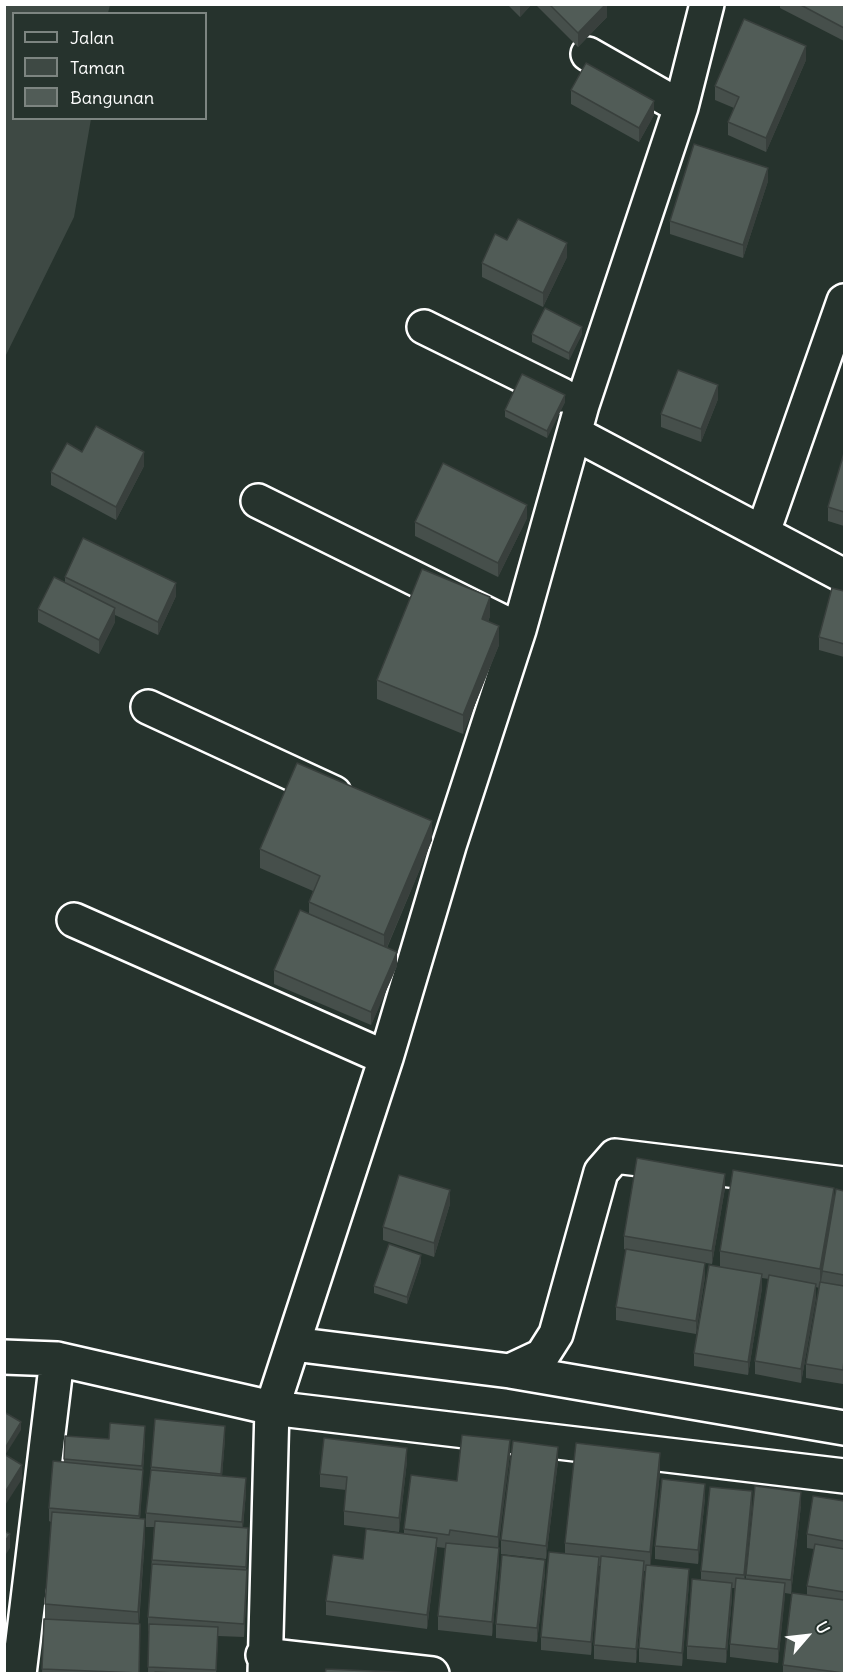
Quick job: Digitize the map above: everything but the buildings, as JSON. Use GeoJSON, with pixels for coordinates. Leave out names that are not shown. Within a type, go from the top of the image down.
{"type":"FeatureCollection","features":[{"type":"Feature","properties":{"kind":"street"},"geometry":{"type":"LineString","coordinates":[[432,1674],[264,1664],[272,1408],[386,1058],[449,846],[519,630],[579,419],[681,107],[707,4]]}},
{"type":"Feature","properties":{"kind":"street"},"geometry":{"type":"LineString","coordinates":[[588,54],[681,107]]}},
{"type":"Feature","properties":{"kind":"street"},"geometry":{"type":"LineString","coordinates":[[763,532],[844,301]]}},
{"type":"Feature","properties":{"kind":"street"},"geometry":{"type":"LineString","coordinates":[[424,327],[763,532],[844,576]]}},
{"type":"Feature","properties":{"kind":"street"},"geometry":{"type":"LineString","coordinates":[[258,501],[519,630]]}},
{"type":"Feature","properties":{"kind":"street"},"geometry":{"type":"LineString","coordinates":[[148,706],[363,806]]}},
{"type":"Feature","properties":{"kind":"street"},"geometry":{"type":"LineString","coordinates":[[417,831],[449,846]]}},
{"type":"Feature","properties":{"kind":"street"},"geometry":{"type":"LineString","coordinates":[[74,920],[386,1058]]}},
{"type":"Feature","properties":{"kind":"street"},"geometry":{"type":"LineString","coordinates":[[510,1371],[542,1356],[556,1334],[601,1172],[615,1156],[844,1184]]}},
{"type":"Feature","properties":{"kind":"street"},"geometry":{"type":"LineString","coordinates":[[293,1344],[510,1371],[844,1428]]}},
{"type":"Feature","properties":{"kind":"street"},"geometry":{"type":"LineString","coordinates":[[4,1358],[57,1359],[272,1408],[844,1476]]}},
{"type":"Feature","properties":{"kind":"street"},"geometry":{"type":"LineString","coordinates":[[19,1674],[57,1359]]}},
{"type":"Feature","properties":{"kind":"green space"},"geometry":{"type":"Polygon","coordinates":[[[5,4],[110,5],[108,12],[12,12],[12,120],[91,120],[74,217],[5,357],[5,4]]]}}]}
